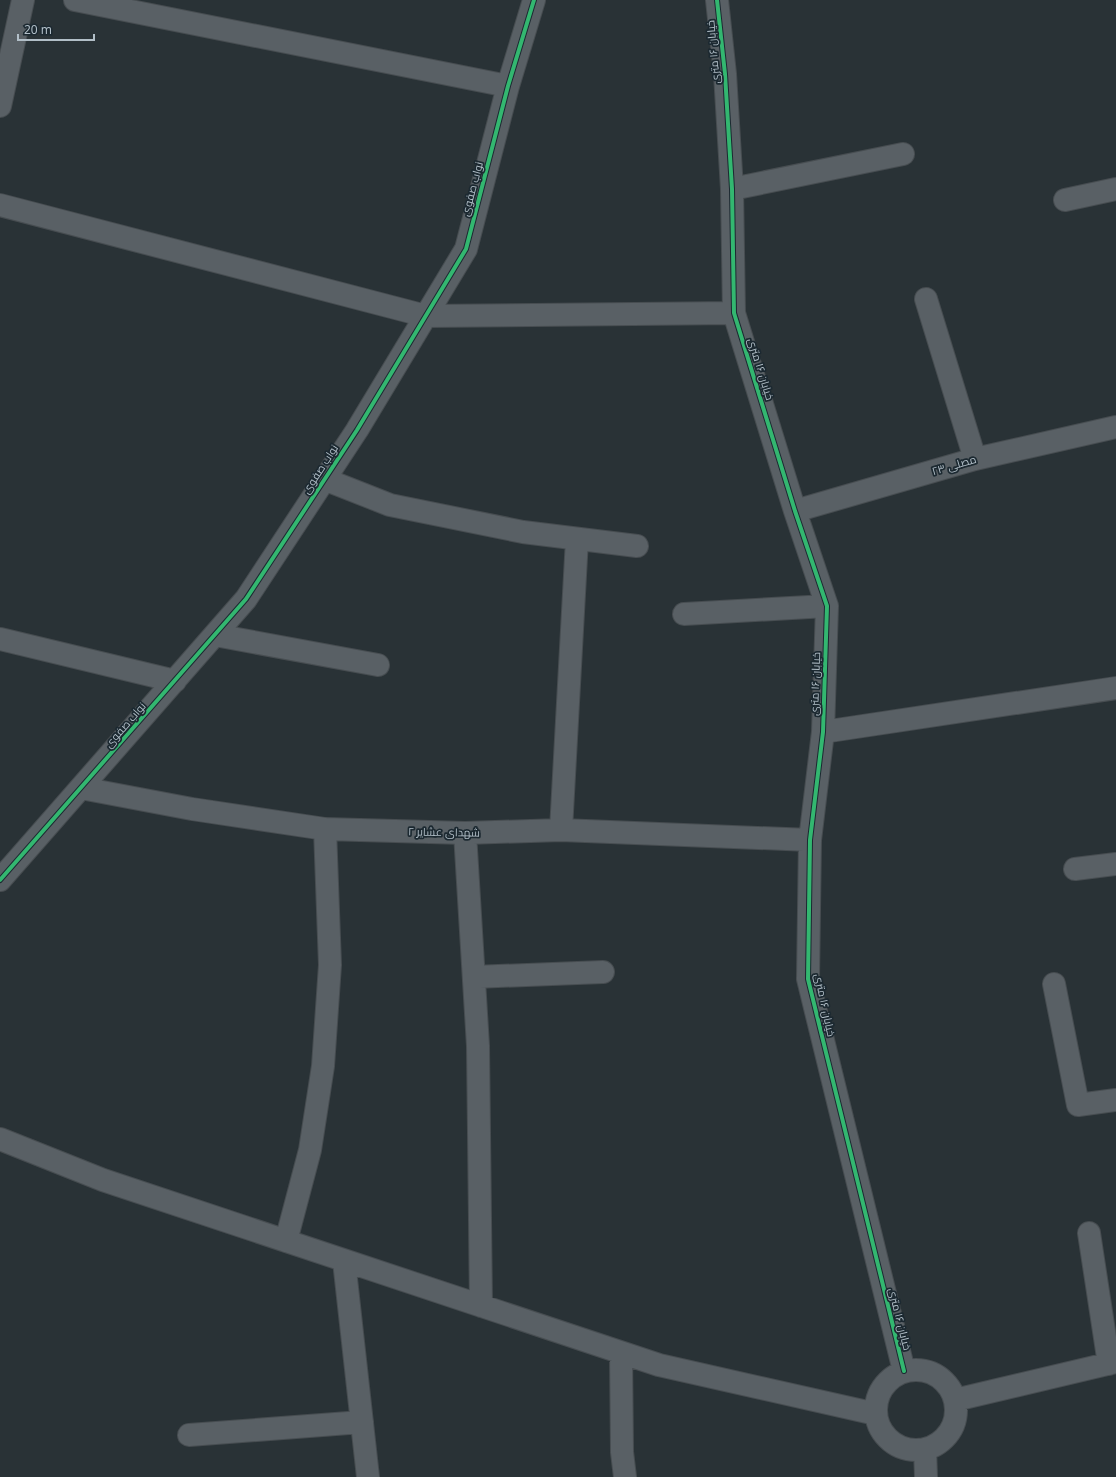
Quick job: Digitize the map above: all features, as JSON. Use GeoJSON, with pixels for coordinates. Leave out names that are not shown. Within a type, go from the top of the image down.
{"type":"FeatureCollection","features":[{"type":"Feature","properties":{"kind":"street"},"geometry":{"type":"LineString","coordinates":[[0,106],[23,0]]}},
{"type":"Feature","properties":{"kind":"street"},"geometry":{"type":"LineString","coordinates":[[75,0],[508,86]]}},
{"type":"Feature","properties":{"kind":"street","name":"نواب صفوی"},"geometry":{"type":"LineString","coordinates":[[3,872],[81,788],[246,599],[357,430],[466,249],[508,86],[534,0]]}},
{"type":"Feature","properties":{"kind":"street","name":"خیابان ۱۶ متری"},"geometry":{"type":"LineString","coordinates":[[717,0],[725,74],[732,189],[734,313],[795,511],[827,606],[823,732],[810,840],[808,979],[904,1372]]}},
{"type":"Feature","properties":{"kind":"street"},"geometry":{"type":"LineString","coordinates":[[732,189],[903,154]]}},
{"type":"Feature","properties":{"kind":"street"},"geometry":{"type":"LineString","coordinates":[[1065,200],[1116,189]]}},
{"type":"Feature","properties":{"kind":"street"},"geometry":{"type":"LineString","coordinates":[[0,205],[426,316],[734,313]]}},
{"type":"Feature","properties":{"kind":"street"},"geometry":{"type":"LineString","coordinates":[[926,299],[975,459]]}},
{"type":"Feature","properties":{"kind":"street","name":"مصلی ۲۳"},"geometry":{"type":"LineString","coordinates":[[795,511],[975,459],[1116,427]]}},
{"type":"Feature","properties":{"kind":"street"},"geometry":{"type":"LineString","coordinates":[[324,479],[390,505],[523,532],[637,546]]}},
{"type":"Feature","properties":{"kind":"street"},"geometry":{"type":"LineString","coordinates":[[561,830],[577,538]]}},
{"type":"Feature","properties":{"kind":"street"},"geometry":{"type":"LineString","coordinates":[[684,614],[827,606]]}},
{"type":"Feature","properties":{"kind":"street"},"geometry":{"type":"LineString","coordinates":[[215,635],[378,665]]}},
{"type":"Feature","properties":{"kind":"street"},"geometry":{"type":"LineString","coordinates":[[0,639],[175,681]]}},
{"type":"Feature","properties":{"kind":"street"},"geometry":{"type":"LineString","coordinates":[[823,732],[1116,688]]}},
{"type":"Feature","properties":{"kind":"street","name":"شهدای عشایر ۲"},"geometry":{"type":"LineString","coordinates":[[81,788],[192,809],[325,829],[465,833],[561,830],[810,840]]}},
{"type":"Feature","properties":{"kind":"street"},"geometry":{"type":"LineString","coordinates":[[286,1241],[310,1150],[324,1066],[330,965],[325,829]]}},
{"type":"Feature","properties":{"kind":"street"},"geometry":{"type":"LineString","coordinates":[[465,833],[478,1046],[481,1306]]}},
{"type":"Feature","properties":{"kind":"street"},"geometry":{"type":"LineString","coordinates":[[1075,869],[1116,864]]}},
{"type":"Feature","properties":{"kind":"street"},"geometry":{"type":"LineString","coordinates":[[474,977],[602,972]]}},
{"type":"Feature","properties":{"kind":"street"},"geometry":{"type":"LineString","coordinates":[[1054,984],[1078,1105],[1116,1100]]}},
{"type":"Feature","properties":{"kind":"street"},"geometry":{"type":"LineString","coordinates":[[0,1139],[103,1180],[659,1365],[876,1414]]}},
{"type":"Feature","properties":{"kind":"street"},"geometry":{"type":"LineString","coordinates":[[955,1400],[1113,1363],[1089,1233]]}},
{"type":"Feature","properties":{"kind":"street"},"geometry":{"type":"LineString","coordinates":[[344,1261],[368,1477]]}},
{"type":"Feature","properties":{"kind":"street"},"geometry":{"type":"LineString","coordinates":[[622,1353],[622,1452],[625,1477]]}},
{"type":"Feature","properties":{"kind":"street"},"geometry":{"type":"LineString","coordinates":[[917,1370],[930,1372],[942,1379],[950,1388],[955,1400],[956,1413],[953,1425],[947,1436],[936,1444],[925,1449],[911,1450],[898,1446],[887,1438],[879,1427],[876,1414],[877,1400],[882,1388],[904,1372],[917,1370]]}},
{"type":"Feature","properties":{"kind":"street"},"geometry":{"type":"LineString","coordinates":[[189,1436],[362,1422]]}},
{"type":"Feature","properties":{"kind":"street"},"geometry":{"type":"LineString","coordinates":[[925,1449],[926,1477]]}},
{"type":"Feature","properties":{"kind":"cycle path"},"geometry":{"type":"LineString","coordinates":[[0,880],[246,599],[357,430],[466,249],[508,86],[534,0]]}},
{"type":"Feature","properties":{"kind":"cycle path"},"geometry":{"type":"LineString","coordinates":[[717,0],[725,74],[732,189],[734,313],[795,511],[827,606],[823,732],[810,840],[808,979],[904,1371]]}}]}
